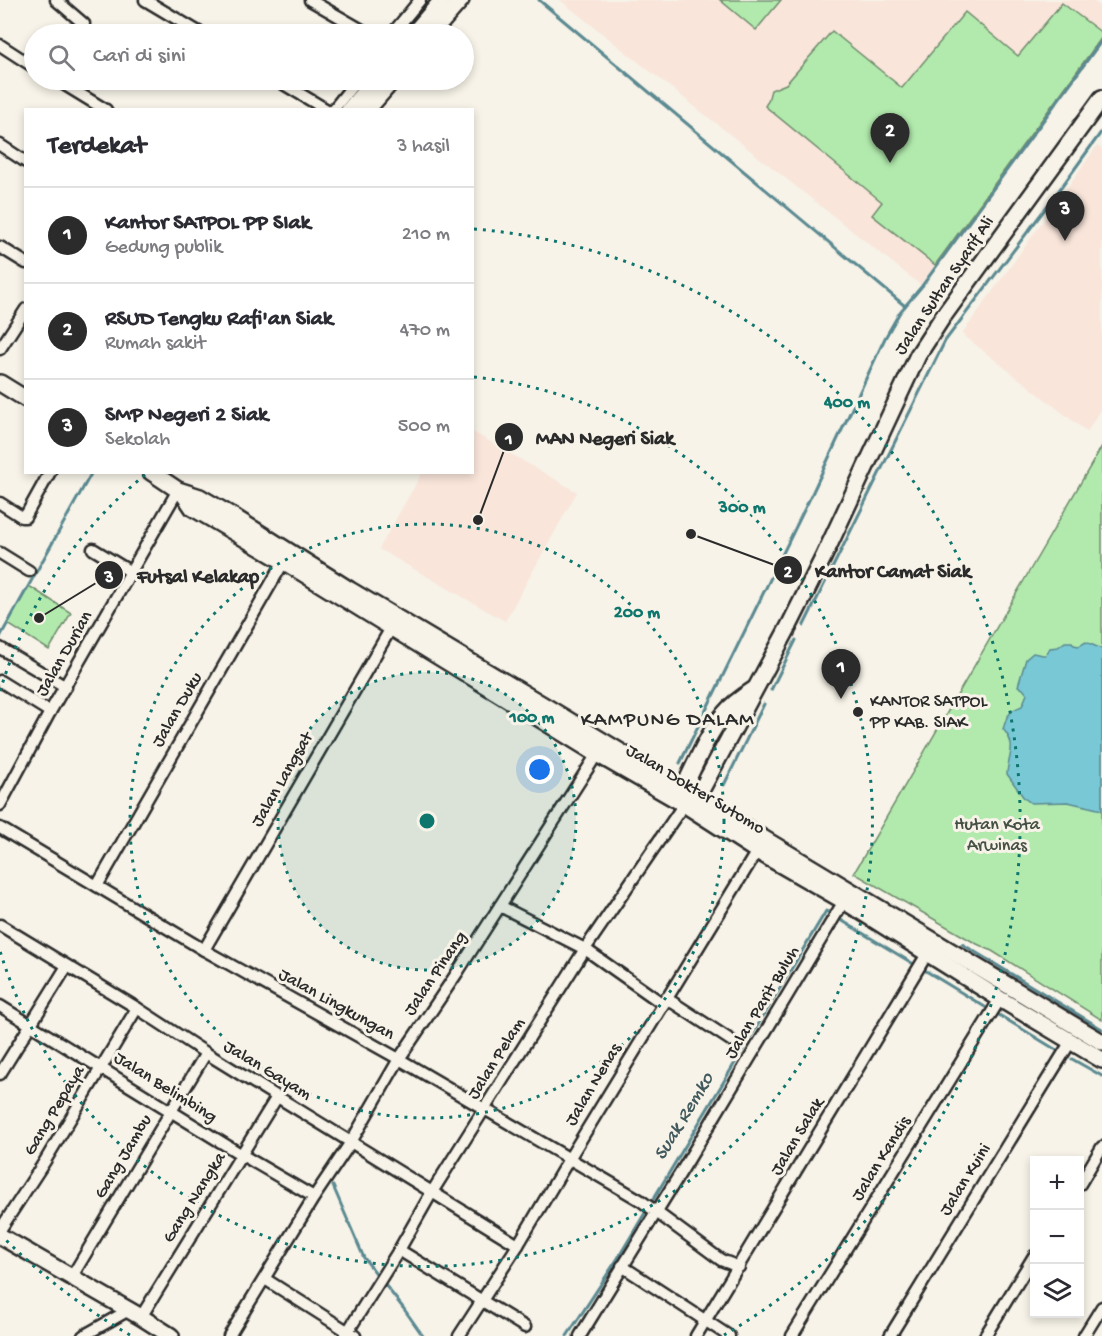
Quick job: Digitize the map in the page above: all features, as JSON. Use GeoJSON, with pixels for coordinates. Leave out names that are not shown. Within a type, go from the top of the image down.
{"type":"FeatureCollection","features":[{"type":"Feature","properties":{"kind":"main road"},"geometry":{"type":"LineString","coordinates":[[422,24],[442,0]]}},
{"type":"Feature","properties":{"kind":"main road"},"geometry":{"type":"LineString","coordinates":[[440,24],[461,0]]}},
{"type":"Feature","properties":{"kind":"main road"},"geometry":{"type":"LineString","coordinates":[[351,108],[366,90]]}},
{"type":"Feature","properties":{"kind":"main road"},"geometry":{"type":"LineString","coordinates":[[369,108],[384,90]]}},
{"type":"Feature","properties":{"kind":"main road","name":"Jalan Sultan Syarif Ali"},"geometry":{"type":"LineString","coordinates":[[688,797],[712,731],[724,713],[756,689],[824,556],[918,355],[942,318],[1102,98]]}},
{"type":"Feature","properties":{"kind":"main road"},"geometry":{"type":"LineString","coordinates":[[0,383],[24,398]]}},
{"type":"Feature","properties":{"kind":"main road","name":"Jalan Dokter Sutomo"},"geometry":{"type":"LineString","coordinates":[[154,474],[180,491],[193,508],[350,590],[550,709],[963,967],[1102,1042]]}},
{"type":"Feature","properties":{"kind":"main road","name":"Jalan Dokter Sutomo"},"geometry":{"type":"LineString","coordinates":[[287,556],[391,627],[597,754],[688,797],[838,911],[927,954],[963,967],[1000,999],[1102,1060]]}},
{"type":"Feature","properties":{"kind":"main road"},"geometry":{"type":"LineString","coordinates":[[0,1236],[171,1336]]}},
{"type":"Feature","properties":{"kind":"street"},"geometry":{"type":"LineString","coordinates":[[56,0],[84,24]]}},
{"type":"Feature","properties":{"kind":"street"},"geometry":{"type":"LineString","coordinates":[[145,0],[185,24]]}},
{"type":"Feature","properties":{"kind":"street"},"geometry":{"type":"LineString","coordinates":[[310,0],[352,24]]}},
{"type":"Feature","properties":{"kind":"street"},"geometry":{"type":"LineString","coordinates":[[400,24],[420,0]]}},
{"type":"Feature","properties":{"kind":"street"},"geometry":{"type":"LineString","coordinates":[[0,45],[24,61]]}},
{"type":"Feature","properties":{"kind":"street"},"geometry":{"type":"LineString","coordinates":[[73,90],[103,108]]}},
{"type":"Feature","properties":{"kind":"street"},"geometry":{"type":"LineString","coordinates":[[294,90],[324,108]]}},
{"type":"Feature","properties":{"kind":"street"},"geometry":{"type":"LineString","coordinates":[[335,108],[349,90]]}},
{"type":"Feature","properties":{"kind":"street"},"geometry":{"type":"LineString","coordinates":[[0,145],[24,161]]}},
{"type":"Feature","properties":{"kind":"street"},"geometry":{"type":"LineString","coordinates":[[0,248],[24,261]]}},
{"type":"Feature","properties":{"kind":"street"},"geometry":{"type":"LineString","coordinates":[[0,349],[24,312]]}},
{"type":"Feature","properties":{"kind":"street"},"geometry":{"type":"LineString","coordinates":[[0,503],[25,517],[49,474]]}},
{"type":"Feature","properties":{"kind":"street","name":"Jalan Durian"},"geometry":{"type":"LineString","coordinates":[[0,805],[50,712],[180,491]]}},
{"type":"Feature","properties":{"kind":"street"},"geometry":{"type":"LineString","coordinates":[[93,549],[131,572]]}},
{"type":"Feature","properties":{"kind":"street"},"geometry":{"type":"LineString","coordinates":[[0,553],[28,570]]}},
{"type":"Feature","properties":{"kind":"street","name":"Jalan Duku"},"geometry":{"type":"LineString","coordinates":[[97,886],[287,556]]}},
{"type":"Feature","properties":{"kind":"street","name":"Jalan Langsat"},"geometry":{"type":"LineString","coordinates":[[204,950],[391,627]]}},
{"type":"Feature","properties":{"kind":"street"},"geometry":{"type":"LineString","coordinates":[[0,648],[66,687]]}},
{"type":"Feature","properties":{"kind":"street"},"geometry":{"type":"LineString","coordinates":[[0,681],[50,712]]}},
{"type":"Feature","properties":{"kind":"street","name":"Jalan Pinang"},"geometry":{"type":"LineString","coordinates":[[229,1336],[314,1197],[351,1142],[399,1059],[597,754]]}},
{"type":"Feature","properties":{"kind":"street","name":"Jalan Pelam"},"geometry":{"type":"LineString","coordinates":[[349,1335],[432,1192],[585,949],[688,797]]}},
{"type":"Feature","properties":{"kind":"street","name":"Jalan Lingkungan"},"geometry":{"type":"LineString","coordinates":[[0,828],[204,950],[399,1059],[640,1200],[721,1260],[739,1267]]}},
{"type":"Feature","properties":{"kind":"street","name":"Jalan Nenas"},"geometry":{"type":"LineString","coordinates":[[459,1336],[518,1245],[757,851]]}},
{"type":"Feature","properties":{"kind":"street"},"geometry":{"type":"LineString","coordinates":[[500,906],[585,949],[664,1001],[732,1041]]}},
{"type":"Feature","properties":{"kind":"street","name":"Jalan Parit Buluh"},"geometry":{"type":"LineString","coordinates":[[580,1336],[838,911]]}},
{"type":"Feature","properties":{"kind":"street","name":"Jalan Gayam"},"geometry":{"type":"LineString","coordinates":[[0,925],[518,1245]]}},
{"type":"Feature","properties":{"kind":"street","name":"Jalan Salak"},"geometry":{"type":"LineString","coordinates":[[696,1336],[927,954]]}},
{"type":"Feature","properties":{"kind":"street"},"geometry":{"type":"LineString","coordinates":[[0,1074],[67,966]]}},
{"type":"Feature","properties":{"kind":"street","name":"Jalan Kandis"},"geometry":{"type":"LineString","coordinates":[[792,1336],[1000,999]]}},
{"type":"Feature","properties":{"kind":"street","name":"Jalan Belimbing"},"geometry":{"type":"LineString","coordinates":[[0,1006],[314,1197]]}},
{"type":"Feature","properties":{"kind":"street","name":"Gang Pepaya"},"geometry":{"type":"LineString","coordinates":[[0,1230],[45,1161],[137,1008]]}},
{"type":"Feature","properties":{"kind":"street","name":"Jalan Kuini"},"geometry":{"type":"LineString","coordinates":[[890,1336],[1071,1041]]}},
{"type":"Feature","properties":{"kind":"street","name":"Gang Jambu"},"geometry":{"type":"LineString","coordinates":[[71,1278],[206,1053]]}},
{"type":"Feature","properties":{"kind":"street","name":"Gang Nangka"},"geometry":{"type":"LineString","coordinates":[[135,1313],[242,1155],[277,1097]]}},
{"type":"Feature","properties":{"kind":"street"},"geometry":{"type":"LineString","coordinates":[[1084,1177],[1102,1147]]}},
{"type":"Feature","properties":{"kind":"street"},"geometry":{"type":"LineString","coordinates":[[399,1250],[525,1328]]}},
{"type":"Feature","properties":{"kind":"street"},"geometry":{"type":"LineString","coordinates":[[985,1336],[1030,1264]]}},
{"type":"Feature","properties":{"kind":"street"},"geometry":{"type":"LineString","coordinates":[[622,1266],[729,1336]]}},
{"type":"Feature","properties":{"kind":"street"},"geometry":{"type":"LineString","coordinates":[[265,1279],[349,1335]]}},
{"type":"Feature","properties":{"kind":"street"},"geometry":{"type":"LineString","coordinates":[[1084,1336],[1102,1307]]}},
{"type":"Feature","properties":{"kind":"street"},"geometry":{"type":"LineString","coordinates":[[83,1336],[135,1313]]}},
{"type":"Feature","properties":{"kind":"shaded area"},"geometry":{"type":"Polygon","coordinates":[[[560,0],[1092,0],[1102,8],[1102,40],[922,286],[560,0]]]}},
{"type":"Feature","properties":{"kind":"shaded area"},"geometry":{"type":"Polygon","coordinates":[[[1097,146],[1102,149],[1102,406],[1087,432],[962,334],[1097,146]]]}},
{"type":"Feature","properties":{"kind":"shaded area"},"geometry":{"type":"Polygon","coordinates":[[[474,433],[577,492],[505,621],[379,549],[421,474],[474,474],[474,433]]]}},
{"type":"Feature","properties":{"kind":"green space"},"geometry":{"type":"Polygon","coordinates":[[[720,0],[781,0],[756,30],[720,0]]]}},
{"type":"Feature","properties":{"kind":"green space"},"geometry":{"type":"Polygon","coordinates":[[[1062,3],[1102,33],[1102,37],[935,265],[872,215],[882,202],[765,106],[771,90],[786,84],[832,31],[902,88],[965,12],[1018,56],[1062,3]]]}},
{"type":"Feature","properties":{"kind":"green space","name":"Hutan Kota Arwinas"},"geometry":{"type":"Polygon","coordinates":[[[1102,446],[1102,1020],[992,951],[854,873],[1102,446]]]}},
{"type":"Feature","properties":{"kind":"green space"},"geometry":{"type":"Polygon","coordinates":[[[29,586],[71,613],[49,650],[8,624],[29,586]]]}},
{"type":"Feature","properties":{"kind":"water"},"geometry":{"type":"Polygon","coordinates":[[[1065,642],[1072,642],[1079,646],[1086,642],[1102,649],[1102,810],[1068,802],[1031,803],[1024,798],[1007,774],[1011,746],[1008,735],[1003,729],[1007,717],[1013,710],[1022,706],[1027,694],[1018,686],[1026,659],[1033,653],[1046,655],[1050,648],[1058,647],[1065,642]]]}},
{"type":"Feature","properties":{"kind":"waterway"},"geometry":{"type":"LineString","coordinates":[[539,0],[905,306]]}},
{"type":"Feature","properties":{"kind":"waterway"},"geometry":{"type":"LineString","coordinates":[[680,763],[810,498],[885,338],[900,312],[922,286],[1102,40]]}},
{"type":"Feature","properties":{"kind":"waterway"},"geometry":{"type":"LineString","coordinates":[[804,625],[945,341],[1102,131]]}},
{"type":"Feature","properties":{"kind":"waterway"},"geometry":{"type":"LineString","coordinates":[[0,637],[91,474]]}},
{"type":"Feature","properties":{"kind":"waterway"},"geometry":{"type":"LineString","coordinates":[[771,690],[796,640]]}},
{"type":"Feature","properties":{"kind":"waterway"},"geometry":{"type":"LineString","coordinates":[[724,785],[764,704]]}},
{"type":"Feature","properties":{"kind":"waterway","name":"Suak Remko"},"geometry":{"type":"LineString","coordinates":[[567,1336],[618,1258],[826,911],[912,963]]}},
{"type":"Feature","properties":{"kind":"waterway"},"geometry":{"type":"LineString","coordinates":[[962,944],[1102,1029]]}},
{"type":"Feature","properties":{"kind":"waterway"},"geometry":{"type":"LineString","coordinates":[[926,971],[985,1007]]}},
{"type":"Feature","properties":{"kind":"waterway"},"geometry":{"type":"LineString","coordinates":[[999,1015],[1058,1051]]}},
{"type":"Feature","properties":{"kind":"waterway"},"geometry":{"type":"LineString","coordinates":[[1072,1059],[1102,1076]]}},
{"type":"Feature","properties":{"kind":"waterway"},"geometry":{"type":"LineString","coordinates":[[333,1186],[364,1258],[423,1336]]}},
{"type":"Feature","properties":{"kind":"place","name":"RSUD Tengku Rafi'an Siak"},"geometry":{"type":"Point","coordinates":[890,163]}},
{"type":"Feature","properties":{"kind":"place","name":"SMP Negeri 2 Siak"},"geometry":{"type":"Point","coordinates":[1065,241]}},
{"type":"Feature","properties":{"kind":"place","name":"MAN Negeri Siak"},"geometry":{"type":"Point","coordinates":[478,520]}},
{"type":"Feature","properties":{"kind":"place","name":"Kantor Camat Siak"},"geometry":{"type":"Point","coordinates":[691,534]}},
{"type":"Feature","properties":{"kind":"place","name":"Futsal Kelakap"},"geometry":{"type":"Point","coordinates":[39,618]}},
{"type":"Feature","properties":{"kind":"place","name":"Kantor SATPOL PP SIak"},"geometry":{"type":"Point","coordinates":[841,699]}},
{"type":"Feature","properties":{"kind":"place","name":"KANTOR SATPOL PP KAB. SIAK"},"geometry":{"type":"Point","coordinates":[858,712]}},
{"type":"Feature","properties":{"kind":"district","name":"KAMPUNG DALAM"},"geometry":{"type":"Point","coordinates":[668,721]}}]}
